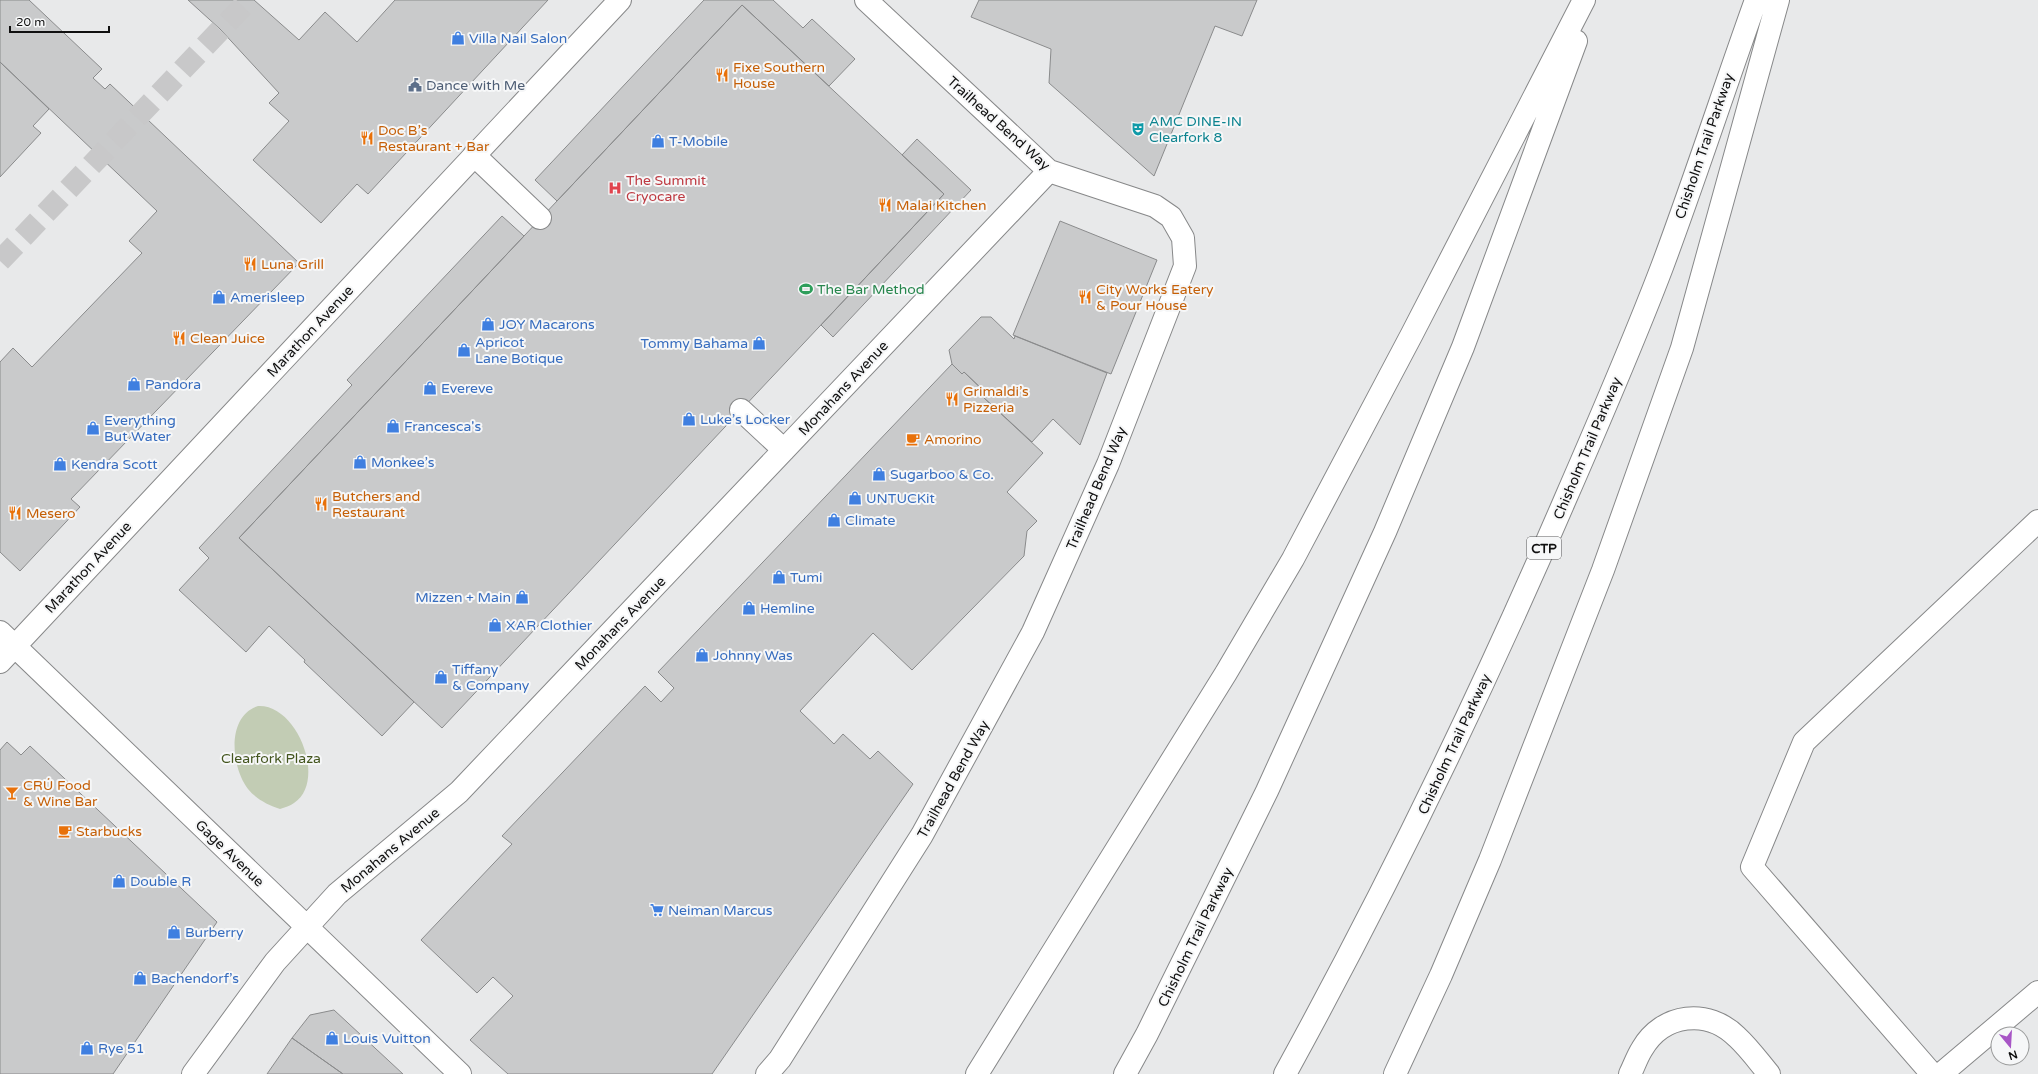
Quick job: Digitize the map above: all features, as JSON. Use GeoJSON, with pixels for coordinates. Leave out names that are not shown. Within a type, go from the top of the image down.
{"type":"FeatureCollection","features":[{"type":"Feature","properties":{"kind":"main road","name":"Marathon Avenue"},"geometry":{"type":"LineString","coordinates":[[0,662],[8,639],[474,155],[620,0]]}},
{"type":"Feature","properties":{"kind":"main road","name":"Trailhead Bend Way"},"geometry":{"type":"LineString","coordinates":[[767,1074],[780,1059],[922,835],[1033,632],[1108,464],[1185,266],[1183,238],[1171,217],[1155,206],[1049,170],[866,0]]}},
{"type":"Feature","properties":{"kind":"main road"},"geometry":{"type":"LineString","coordinates":[[977,1074],[1222,680],[1293,559],[1412,334],[1584,0]]}},
{"type":"Feature","properties":{"kind":"main road","name":"Chisholm Trail Parkway"},"geometry":{"type":"LineString","coordinates":[[1125,1074],[1267,791],[1388,525],[1463,347],[1591,0]]}},
{"type":"Feature","properties":{"kind":"main road","name":"Chisholm Trail Parkway"},"geometry":{"type":"LineString","coordinates":[[1284,1074],[1325,1000],[1412,832],[1537,564],[1598,424],[1662,267],[1756,0]]}},
{"type":"Feature","properties":{"kind":"main road"},"geometry":{"type":"LineString","coordinates":[[1395,1074],[1441,975],[1490,860],[1606,562],[1682,348],[1778,0]]}},
{"type":"Feature","properties":{"kind":"main road"},"geometry":{"type":"LineString","coordinates":[[474,155],[540,218]]}},
{"type":"Feature","properties":{"kind":"main road","name":"Monahans Avenue"},"geometry":{"type":"LineString","coordinates":[[193,1074],[274,962],[337,894],[459,792],[1049,170]]}},
{"type":"Feature","properties":{"kind":"main road"},"geometry":{"type":"LineString","coordinates":[[741,410],[784,450]]}},
{"type":"Feature","properties":{"kind":"main road"},"geometry":{"type":"LineString","coordinates":[[1932,1074],[1752,866],[1804,742],[2038,521]]}},
{"type":"Feature","properties":{"kind":"main road","name":"Gage Avenue"},"geometry":{"type":"LineString","coordinates":[[8,639],[460,1074]]}},
{"type":"Feature","properties":{"kind":"main road"},"geometry":{"type":"LineString","coordinates":[[1941,1074],[2038,992]]}},
{"type":"Feature","properties":{"kind":"main road"},"geometry":{"type":"LineString","coordinates":[[1630,1074],[1642,1048],[1656,1032],[1673,1022],[1692,1017],[1715,1021],[1737,1036],[1769,1074]]}},
{"type":"Feature","properties":{"kind":"green space","name":"Clearfork Plaza"},"geometry":{"type":"Polygon","coordinates":[[[258,706],[272,709],[285,717],[296,730],[308,763],[308,779],[304,793],[294,803],[280,809],[271,806],[251,793],[242,780],[235,756],[236,731],[241,720],[248,712],[258,706]]]}},
{"type":"Feature","properties":{"kind":"building"},"geometry":{"type":"Polygon","coordinates":[[[0,0],[29,0],[102,69],[93,78],[105,89],[110,84],[299,263],[71,499],[80,507],[20,571],[0,552],[0,362],[13,348],[32,367],[142,253],[129,241],[157,211],[0,62],[0,0]]]}},
{"type":"Feature","properties":{"kind":"building"},"geometry":{"type":"Polygon","coordinates":[[[188,0],[254,0],[299,40],[325,12],[357,42],[395,0],[548,0],[368,194],[357,184],[321,223],[253,160],[289,121],[269,103],[279,93],[220,29],[188,0]]]}},
{"type":"Feature","properties":{"kind":"building"},"geometry":{"type":"Polygon","coordinates":[[[704,0],[773,0],[803,28],[812,19],[855,59],[829,86],[742,5],[557,201],[535,180],[704,0]]]}},
{"type":"Feature","properties":{"kind":"building","name":"AMC DINE-IN Clearfork 8"},"geometry":{"type":"Polygon","coordinates":[[[979,0],[1257,0],[1242,36],[1215,26],[1154,176],[1049,83],[1051,49],[971,17],[979,0]]]}},
{"type":"Feature","properties":{"kind":"building"},"geometry":{"type":"Polygon","coordinates":[[[742,5],[944,194],[442,728],[239,538],[742,5]]]}},
{"type":"Feature","properties":{"kind":"building"},"geometry":{"type":"Polygon","coordinates":[[[0,62],[49,109],[33,126],[41,133],[0,177],[0,62]]]}},
{"type":"Feature","properties":{"kind":"building"},"geometry":{"type":"Polygon","coordinates":[[[917,139],[971,190],[833,337],[821,325],[944,194],[902,155],[917,139]]]}},
{"type":"Feature","properties":{"kind":"building"},"geometry":{"type":"Polygon","coordinates":[[[502,216],[524,236],[239,538],[414,702],[382,736],[304,662],[305,660],[269,626],[246,652],[179,590],[209,558],[199,548],[352,385],[347,380],[502,216]]]}},
{"type":"Feature","properties":{"kind":"building","name":"City Works Eatery & Pour House"},"geometry":{"type":"Polygon","coordinates":[[[1060,221],[1157,260],[1111,374],[1013,335],[1060,221]]]}},
{"type":"Feature","properties":{"kind":"building"},"geometry":{"type":"Polygon","coordinates":[[[981,317],[991,317],[1014,339],[1015,336],[1107,373],[1080,445],[1053,419],[1032,442],[983,397],[986,393],[964,372],[962,374],[952,364],[949,350],[981,317]]]}},
{"type":"Feature","properties":{"kind":"building"},"geometry":{"type":"Polygon","coordinates":[[[952,364],[962,374],[964,372],[986,393],[983,397],[1043,453],[1007,492],[1037,521],[1027,531],[1024,556],[912,670],[873,633],[800,711],[834,744],[843,734],[870,759],[878,751],[913,784],[712,1074],[508,1074],[470,1040],[513,996],[493,977],[477,993],[421,940],[512,844],[502,836],[645,686],[661,702],[674,688],[658,672],[952,364]]]}},
{"type":"Feature","properties":{"kind":"building"},"geometry":{"type":"Polygon","coordinates":[[[7,742],[21,755],[30,746],[217,922],[113,1074],[0,1074],[0,750],[7,742]]]}},
{"type":"Feature","properties":{"kind":"building"},"geometry":{"type":"Polygon","coordinates":[[[334,1010],[403,1074],[343,1074],[292,1038],[310,1015],[334,1010]]]}},
{"type":"Feature","properties":{"kind":"building"},"geometry":{"type":"Polygon","coordinates":[[[292,1038],[343,1074],[267,1074],[292,1038]]]}},
{"type":"Feature","properties":{"kind":"tunnel"},"geometry":{"type":"LineString","coordinates":[[0,261],[249,0]]}},
{"type":"Feature","properties":{"kind":"place","name":"Villa Nail Salon"},"geometry":{"type":"Point","coordinates":[458,38]}},
{"type":"Feature","properties":{"kind":"place","name":"Fixe Southern House"},"geometry":{"type":"Point","coordinates":[722,75]}},
{"type":"Feature","properties":{"kind":"place","name":"Dance with Me"},"geometry":{"type":"Point","coordinates":[415,85]}},
{"type":"Feature","properties":{"kind":"place","name":"AMC DINE-IN Clearfork 8"},"geometry":{"type":"Point","coordinates":[1138,129]}},
{"type":"Feature","properties":{"kind":"place","name":"Doc B’s Restaurant + Bar"},"geometry":{"type":"Point","coordinates":[367,138]}},
{"type":"Feature","properties":{"kind":"place","name":"T-Mobile"},"geometry":{"type":"Point","coordinates":[658,141]}},
{"type":"Feature","properties":{"kind":"place","name":"The Summit Cryocare"},"geometry":{"type":"Point","coordinates":[615,188]}},
{"type":"Feature","properties":{"kind":"place","name":"Malai Kitchen"},"geometry":{"type":"Point","coordinates":[885,205]}},
{"type":"Feature","properties":{"kind":"place","name":"Luna Grill"},"geometry":{"type":"Point","coordinates":[250,264]}},
{"type":"Feature","properties":{"kind":"place","name":"The Bar Method"},"geometry":{"type":"Point","coordinates":[806,289]}},
{"type":"Feature","properties":{"kind":"place","name":"Amerisleep"},"geometry":{"type":"Point","coordinates":[219,297]}},
{"type":"Feature","properties":{"kind":"place","name":"City Works Eatery & Pour House"},"geometry":{"type":"Point","coordinates":[1085,297]}},
{"type":"Feature","properties":{"kind":"place","name":"JOY Macarons"},"geometry":{"type":"Point","coordinates":[488,324]}},
{"type":"Feature","properties":{"kind":"place","name":"Clean Juice"},"geometry":{"type":"Point","coordinates":[179,338]}},
{"type":"Feature","properties":{"kind":"place","name":"Tommy Bahama"},"geometry":{"type":"Point","coordinates":[759,343]}},
{"type":"Feature","properties":{"kind":"place","name":"Apricot Lane Botique"},"geometry":{"type":"Point","coordinates":[464,350]}},
{"type":"Feature","properties":{"kind":"place","name":"Pandora"},"geometry":{"type":"Point","coordinates":[134,384]}},
{"type":"Feature","properties":{"kind":"place","name":"Evereve"},"geometry":{"type":"Point","coordinates":[430,388]}},
{"type":"Feature","properties":{"kind":"place","name":"Grimaldi’s Pizzeria"},"geometry":{"type":"Point","coordinates":[952,399]}},
{"type":"Feature","properties":{"kind":"place","name":"Luke’s Locker"},"geometry":{"type":"Point","coordinates":[689,419]}},
{"type":"Feature","properties":{"kind":"place","name":"Francesca's"},"geometry":{"type":"Point","coordinates":[393,426]}},
{"type":"Feature","properties":{"kind":"place","name":"Everything But Water"},"geometry":{"type":"Point","coordinates":[93,428]}},
{"type":"Feature","properties":{"kind":"place","name":"Amorino"},"geometry":{"type":"Point","coordinates":[913,439]}},
{"type":"Feature","properties":{"kind":"place","name":"Monkee’s"},"geometry":{"type":"Point","coordinates":[360,462]}},
{"type":"Feature","properties":{"kind":"place","name":"Kendra Scott"},"geometry":{"type":"Point","coordinates":[60,464]}},
{"type":"Feature","properties":{"kind":"place","name":"Sugarboo & Co."},"geometry":{"type":"Point","coordinates":[879,474]}},
{"type":"Feature","properties":{"kind":"place","name":"UNTUCKit"},"geometry":{"type":"Point","coordinates":[855,498]}},
{"type":"Feature","properties":{"kind":"place","name":"Butchers and Restaurant"},"geometry":{"type":"Point","coordinates":[321,504]}},
{"type":"Feature","properties":{"kind":"place","name":"Mesero"},"geometry":{"type":"Point","coordinates":[15,513]}},
{"type":"Feature","properties":{"kind":"place","name":"Climate"},"geometry":{"type":"Point","coordinates":[834,520]}},
{"type":"Feature","properties":{"kind":"place","name":"Tumi"},"geometry":{"type":"Point","coordinates":[779,577]}},
{"type":"Feature","properties":{"kind":"place","name":"Mizzen + Main"},"geometry":{"type":"Point","coordinates":[522,597]}},
{"type":"Feature","properties":{"kind":"place","name":"Hemline"},"geometry":{"type":"Point","coordinates":[749,608]}},
{"type":"Feature","properties":{"kind":"place","name":"XAR Clothier"},"geometry":{"type":"Point","coordinates":[495,625]}},
{"type":"Feature","properties":{"kind":"place","name":"Johnny Was"},"geometry":{"type":"Point","coordinates":[702,655]}},
{"type":"Feature","properties":{"kind":"place","name":"Tiffany & Company"},"geometry":{"type":"Point","coordinates":[441,677]}},
{"type":"Feature","properties":{"kind":"place","name":"CRÚ Food & Wine Bar"},"geometry":{"type":"Point","coordinates":[12,793]}},
{"type":"Feature","properties":{"kind":"place","name":"Starbucks"},"geometry":{"type":"Point","coordinates":[65,831]}},
{"type":"Feature","properties":{"kind":"place","name":"Double R"},"geometry":{"type":"Point","coordinates":[119,881]}},
{"type":"Feature","properties":{"kind":"place","name":"Neiman Marcus"},"geometry":{"type":"Point","coordinates":[657,910]}},
{"type":"Feature","properties":{"kind":"place","name":"Burberry"},"geometry":{"type":"Point","coordinates":[174,932]}},
{"type":"Feature","properties":{"kind":"place","name":"Bachendorf’s"},"geometry":{"type":"Point","coordinates":[140,978]}},
{"type":"Feature","properties":{"kind":"place","name":"Louis Vuitton"},"geometry":{"type":"Point","coordinates":[332,1038]}},
{"type":"Feature","properties":{"kind":"place","name":"Rye 51"},"geometry":{"type":"Point","coordinates":[87,1048]}}]}
